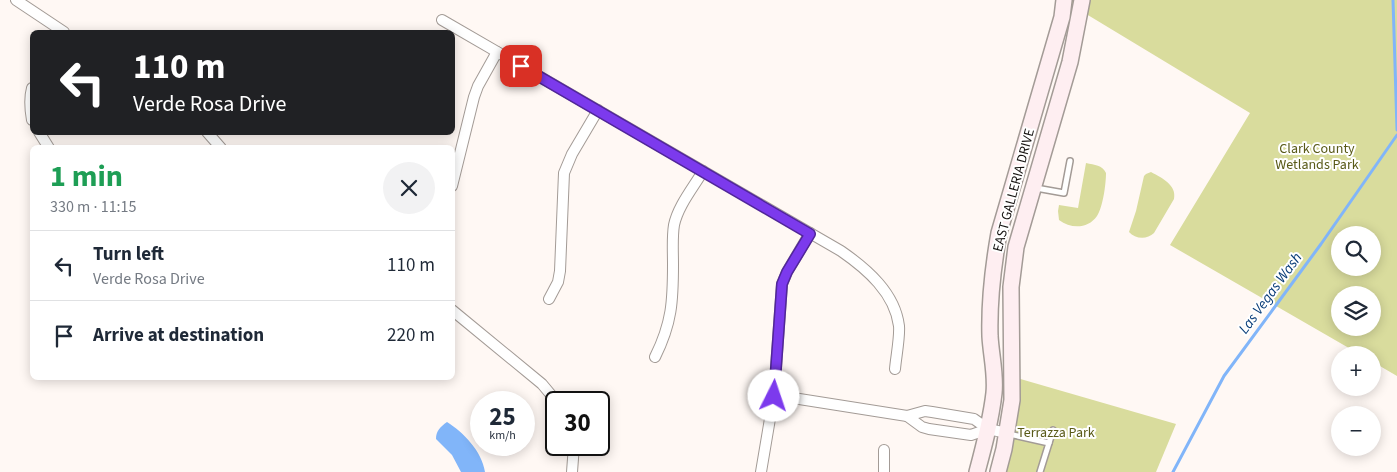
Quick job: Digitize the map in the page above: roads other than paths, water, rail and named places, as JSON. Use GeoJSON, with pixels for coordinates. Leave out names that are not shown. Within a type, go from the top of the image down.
{"type":"FeatureCollection","features":[{"type":"Feature","properties":{"kind":"main road","name":"EAST GALLERIA DRIVE"},"geometry":{"type":"LineString","coordinates":[[977,472],[988,429],[994,391],[990,312],[993,267],[999,233],[1062,17],[1064,0]]}},
{"type":"Feature","properties":{"kind":"main road","name":"EAST GALLERIA DRIVE"},"geometry":{"type":"LineString","coordinates":[[998,472],[1012,400],[1011,287],[1016,247],[1070,62],[1082,0]]}},
{"type":"Feature","properties":{"kind":"main road"},"geometry":{"type":"LineString","coordinates":[[1014,182],[1033,187]]}},
{"type":"Feature","properties":{"kind":"street"},"geometry":{"type":"LineString","coordinates":[[16,0],[61,30]]}},
{"type":"Feature","properties":{"kind":"street"},"geometry":{"type":"LineString","coordinates":[[442,20],[841,251],[858,263],[885,292],[894,310],[899,327],[895,369]]}},
{"type":"Feature","properties":{"kind":"street"},"geometry":{"type":"LineString","coordinates":[[455,174],[474,97],[497,52]]}},
{"type":"Feature","properties":{"kind":"street"},"geometry":{"type":"LineString","coordinates":[[549,298],[558,282],[560,271],[564,173],[572,154],[598,110]]}},
{"type":"Feature","properties":{"kind":"street"},"geometry":{"type":"LineString","coordinates":[[210,135],[218,145]]}},
{"type":"Feature","properties":{"kind":"street"},"geometry":{"type":"LineString","coordinates":[[655,357],[664,339],[671,314],[674,227],[680,209],[703,171]]}},
{"type":"Feature","properties":{"kind":"street"},"geometry":{"type":"LineString","coordinates":[[760,472],[774,396],[782,284],[787,272],[810,234]]}},
{"type":"Feature","properties":{"kind":"street"},"geometry":{"type":"LineString","coordinates":[[455,312],[548,391]]}},
{"type":"Feature","properties":{"kind":"street"},"geometry":{"type":"LineString","coordinates":[[774,396],[907,416],[925,411],[932,412],[974,419],[988,429],[1007,433]]}},
{"type":"Feature","properties":{"kind":"street"},"geometry":{"type":"LineString","coordinates":[[907,416],[922,427],[929,429],[971,435],[988,429]]}},
{"type":"Feature","properties":{"kind":"street"},"geometry":{"type":"LineString","coordinates":[[884,450],[884,472]]}},
{"type":"Feature","properties":{"kind":"street"},"geometry":{"type":"LineString","coordinates":[[572,472],[573,456]]}},
{"type":"Feature","properties":{"kind":"lane"},"geometry":{"type":"LineString","coordinates":[[1033,187],[1064,193],[1070,161]]}},
{"type":"Feature","properties":{"kind":"lane"},"geometry":{"type":"LineString","coordinates":[[1040,472],[1053,430]]}},
{"type":"Feature","properties":{"kind":"lane"},"geometry":{"type":"LineString","coordinates":[[1007,433],[1049,443]]}},
{"type":"Feature","properties":{"kind":"water"},"geometry":{"type":"Polygon","coordinates":[[[447,422],[470,442],[470,456],[479,456],[485,472],[461,472],[452,455],[436,439],[442,426],[447,422]]]}},
{"type":"Feature","properties":{"kind":"waterway","name":"Las Vegas Wash"},"geometry":{"type":"LineString","coordinates":[[1393,0],[1397,130]]}},
{"type":"Feature","properties":{"kind":"waterway","name":"Las Vegas Wash"},"geometry":{"type":"LineString","coordinates":[[1173,472],[1224,376],[1321,244],[1397,135]]}},
{"type":"Feature","properties":{"kind":"park label","name":"Clark County Wetlands Park"},"geometry":{"type":"Point","coordinates":[1317,156]}},
{"type":"Feature","properties":{"kind":"park label","name":"Terrazza Park"},"geometry":{"type":"Point","coordinates":[1056,432]}}]}
